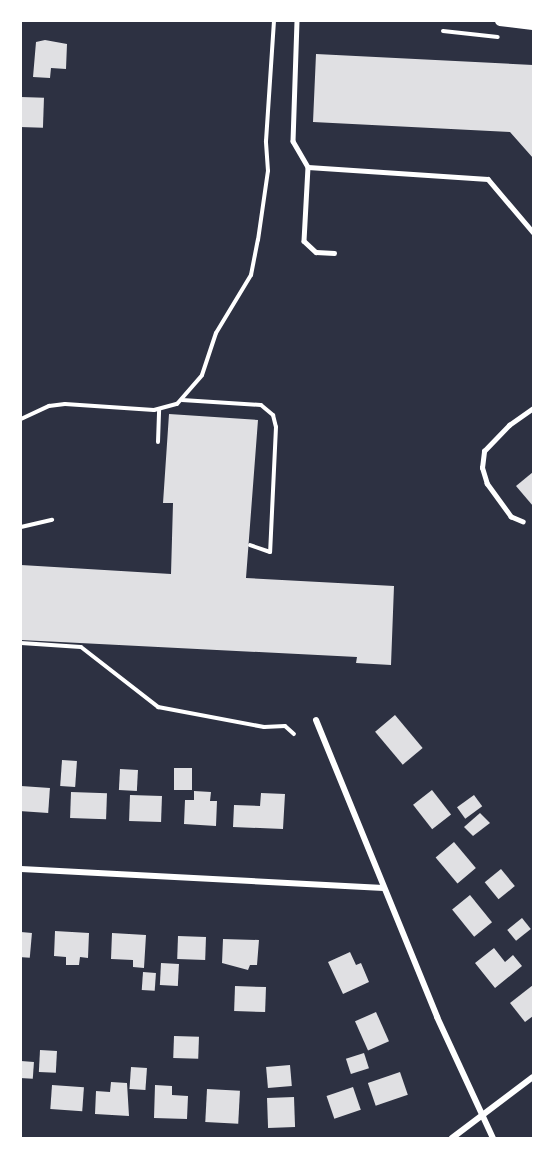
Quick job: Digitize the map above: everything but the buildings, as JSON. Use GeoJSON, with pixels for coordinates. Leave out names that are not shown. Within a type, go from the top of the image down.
{"type":"FeatureCollection","features":[{"type":"Feature","properties":{"kind":"street"},"geometry":{"type":"LineString","coordinates":[[500,21],[533,25]]}},
{"type":"Feature","properties":{"kind":"street"},"geometry":{"type":"LineString","coordinates":[[316,720],[384,888],[482,1116],[494,1138]]}},
{"type":"Feature","properties":{"kind":"street"},"geometry":{"type":"LineString","coordinates":[[21,869],[384,888]]}},
{"type":"Feature","properties":{"kind":"street"},"geometry":{"type":"LineString","coordinates":[[452,1138],[533,1077]]}},
{"type":"Feature","properties":{"kind":"lane"},"geometry":{"type":"LineString","coordinates":[[297,21],[293,141],[308,167],[304,241],[316,252],[334,253]]}},
{"type":"Feature","properties":{"kind":"lane"},"geometry":{"type":"LineString","coordinates":[[308,167],[489,179],[533,232]]}},
{"type":"Feature","properties":{"kind":"lane"},"geometry":{"type":"LineString","coordinates":[[523,522],[511,518],[487,484],[482,468],[484,451],[509,425],[533,408]]}},
{"type":"Feature","properties":{"kind":"path"},"geometry":{"type":"LineString","coordinates":[[181,400],[202,375],[216,333],[251,275],[268,171],[266,141],[274,21]]}},
{"type":"Feature","properties":{"kind":"path"},"geometry":{"type":"LineString","coordinates":[[443,31],[501,37]]}},
{"type":"Feature","properties":{"kind":"path"},"geometry":{"type":"LineString","coordinates":[[21,419],[49,406],[65,404],[159,409],[181,400],[261,405],[273,415],[276,427],[270,552],[250,545]]}},
{"type":"Feature","properties":{"kind":"path"},"geometry":{"type":"LineString","coordinates":[[158,442],[159,409]]}},
{"type":"Feature","properties":{"kind":"path"},"geometry":{"type":"LineString","coordinates":[[21,527],[52,520]]}},
{"type":"Feature","properties":{"kind":"path"},"geometry":{"type":"LineString","coordinates":[[21,643],[81,647],[158,707],[264,727],[285,726],[294,734]]}}]}
